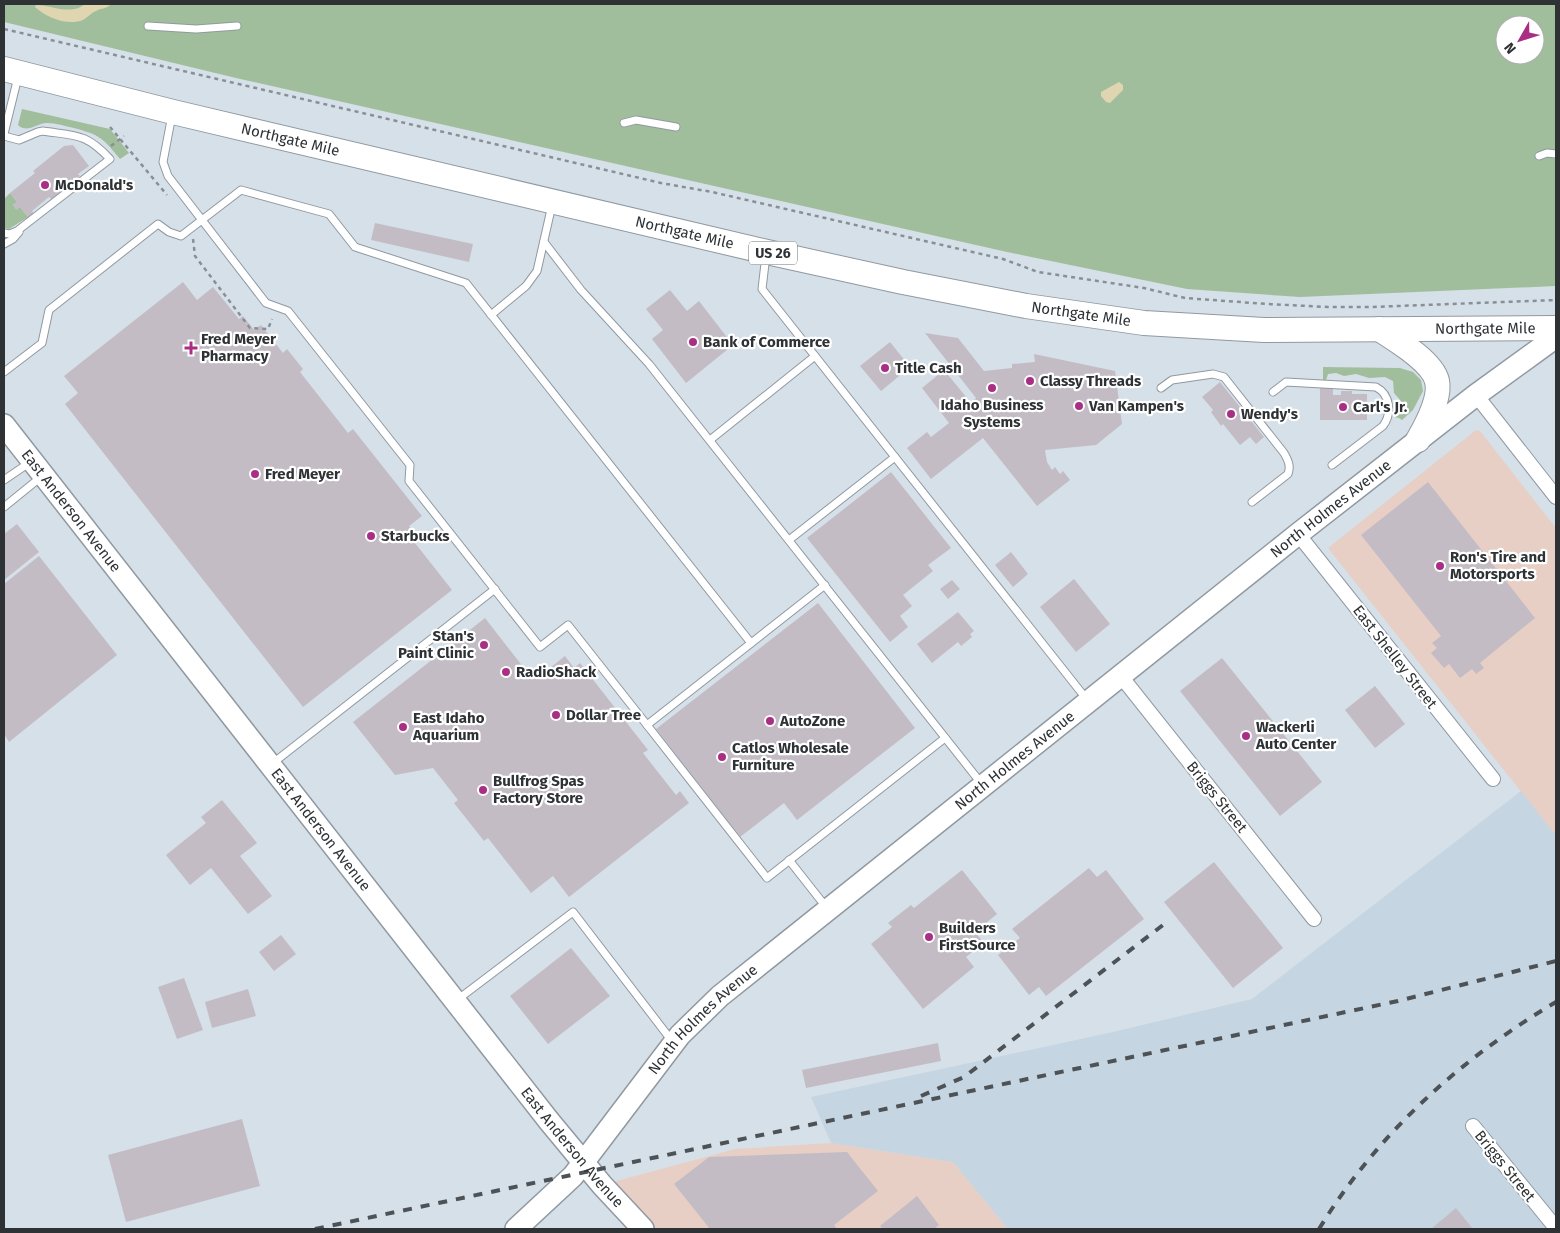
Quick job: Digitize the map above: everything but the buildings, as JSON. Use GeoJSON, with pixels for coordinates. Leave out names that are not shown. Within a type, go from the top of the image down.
{"type":"FeatureCollection","features":[{"type":"Feature","properties":{"kind":"highway","name":"Northgate Mile"},"geometry":{"type":"LineString","coordinates":[[11,71],[173,112],[767,252],[948,292],[1026,306],[1118,320],[1264,330],[1556,328]]}},
{"type":"Feature","properties":{"kind":"highway"},"geometry":{"type":"LineString","coordinates":[[1379,329],[1409,349],[1429,368],[1436,380],[1437,388],[1430,418],[1418,440]]}},
{"type":"Feature","properties":{"kind":"main road","name":"North Holmes Avenue"},"geometry":{"type":"LineString","coordinates":[[516,1229],[573,1176],[674,1043],[720,996],[1298,534],[1476,395],[1556,337]]}},
{"type":"Feature","properties":{"kind":"main road","name":"East Anderson Avenue"},"geometry":{"type":"LineString","coordinates":[[4,425],[455,1001],[583,1162],[643,1229]]}},
{"type":"Feature","properties":{"kind":"street"},"geometry":{"type":"LineString","coordinates":[[1476,395],[1556,496]]}},
{"type":"Feature","properties":{"kind":"street","name":"East Shelley Street"},"geometry":{"type":"LineString","coordinates":[[1298,534],[1493,778]]}},
{"type":"Feature","properties":{"kind":"street","name":"Briggs Street"},"geometry":{"type":"LineString","coordinates":[[1120,675],[1314,919]]}},
{"type":"Feature","properties":{"kind":"street","name":"Briggs Street"},"geometry":{"type":"LineString","coordinates":[[1473,1126],[1556,1228]]}},
{"type":"Feature","properties":{"kind":"lane"},"geometry":{"type":"LineString","coordinates":[[148,26],[196,29],[237,26]]}},
{"type":"Feature","properties":{"kind":"lane"},"geometry":{"type":"LineString","coordinates":[[4,233],[10,234],[17,231],[110,159],[91,141],[77,136],[43,131],[19,140],[4,135],[11,71]]}},
{"type":"Feature","properties":{"kind":"lane"},"geometry":{"type":"LineString","coordinates":[[173,112],[163,162],[168,176],[201,221],[266,303],[288,312],[393,442],[410,464],[410,481],[540,647],[568,625],[767,878],[945,738]]}},
{"type":"Feature","properties":{"kind":"lane"},"geometry":{"type":"LineString","coordinates":[[624,123],[636,120],[676,127]]}},
{"type":"Feature","properties":{"kind":"lane"},"geometry":{"type":"LineString","coordinates":[[1540,156],[1556,154]]}},
{"type":"Feature","properties":{"kind":"lane"},"geometry":{"type":"LineString","coordinates":[[4,372],[42,342],[49,310],[158,224],[168,232],[181,236],[241,190],[329,214],[355,248],[466,283],[751,644]]}},
{"type":"Feature","properties":{"kind":"lane"},"geometry":{"type":"LineString","coordinates":[[491,315],[526,286],[537,271],[553,201]]}},
{"type":"Feature","properties":{"kind":"lane"},"geometry":{"type":"LineString","coordinates":[[4,244],[13,239],[30,221]]}},
{"type":"Feature","properties":{"kind":"lane"},"geometry":{"type":"LineString","coordinates":[[544,242],[581,290],[649,364],[982,786]]}},
{"type":"Feature","properties":{"kind":"lane"},"geometry":{"type":"LineString","coordinates":[[767,252],[762,289],[1088,701]]}},
{"type":"Feature","properties":{"kind":"lane"},"geometry":{"type":"LineString","coordinates":[[710,440],[815,356]]}},
{"type":"Feature","properties":{"kind":"lane"},"geometry":{"type":"LineString","coordinates":[[1161,388],[1172,380],[1213,374],[1224,377],[1284,453],[1288,461],[1288,474],[1252,502]]}},
{"type":"Feature","properties":{"kind":"lane"},"geometry":{"type":"LineString","coordinates":[[1273,392],[1286,382],[1376,387],[1384,393],[1390,413],[1388,419],[1383,426],[1332,466]]}},
{"type":"Feature","properties":{"kind":"lane"},"geometry":{"type":"LineString","coordinates":[[789,540],[895,457]]}},
{"type":"Feature","properties":{"kind":"lane"},"geometry":{"type":"LineString","coordinates":[[4,480],[38,468]]}},
{"type":"Feature","properties":{"kind":"lane"},"geometry":{"type":"LineString","coordinates":[[4,507],[38,468]]}},
{"type":"Feature","properties":{"kind":"lane"},"geometry":{"type":"LineString","coordinates":[[647,725],[825,585]]}},
{"type":"Feature","properties":{"kind":"lane"},"geometry":{"type":"LineString","coordinates":[[270,765],[495,590]]}},
{"type":"Feature","properties":{"kind":"lane"},"geometry":{"type":"LineString","coordinates":[[789,860],[828,909]]}},
{"type":"Feature","properties":{"kind":"lane"},"geometry":{"type":"LineString","coordinates":[[455,1001],[572,912],[674,1043]]}},
{"type":"Feature","properties":{"kind":"path"},"geometry":{"type":"LineString","coordinates":[[4,29],[642,179],[712,192],[1003,259],[1038,272],[1144,288],[1185,298],[1346,307],[1556,300]]}},
{"type":"Feature","properties":{"kind":"path"},"geometry":{"type":"LineString","coordinates":[[110,127],[173,202]]}},
{"type":"Feature","properties":{"kind":"path"},"geometry":{"type":"LineString","coordinates":[[110,147],[124,136]]}},
{"type":"Feature","properties":{"kind":"path"},"geometry":{"type":"LineString","coordinates":[[192,235],[195,243],[195,256],[250,328],[268,329],[272,319]]}},
{"type":"Feature","properties":{"kind":"shaded area"},"geometry":{"type":"Polygon","coordinates":[[[1476,430],[1480,431],[1556,528],[1556,836],[1328,548],[1476,430]]]}},
{"type":"Feature","properties":{"kind":"shaded area"},"geometry":{"type":"Polygon","coordinates":[[[1521,791],[1556,836],[1556,1229],[1008,1229],[953,1162],[831,1143],[811,1097],[1113,1032],[1252,999],[1521,791]]]}},
{"type":"Feature","properties":{"kind":"shaded area"},"geometry":{"type":"Polygon","coordinates":[[[831,1143],[953,1162],[1008,1229],[641,1229],[602,1185],[735,1149],[831,1143]]]}},
{"type":"Feature","properties":{"kind":"green space"},"geometry":{"type":"Polygon","coordinates":[[[4,4],[1556,4],[1556,286],[1300,297],[1187,289],[1007,252],[236,78],[4,22],[4,4]]]}},
{"type":"Feature","properties":{"kind":"green space"},"geometry":{"type":"Polygon","coordinates":[[[22,109],[110,129],[129,153],[120,159],[100,138],[74,128],[47,123],[28,128],[21,127],[18,125],[22,109]]]}},
{"type":"Feature","properties":{"kind":"green space"},"geometry":{"type":"Polygon","coordinates":[[[10,193],[17,202],[13,205],[16,209],[20,207],[28,217],[9,229],[4,228],[4,199],[10,193]]]}},
{"type":"Feature","properties":{"kind":"green space"},"geometry":{"type":"Polygon","coordinates":[[[1323,367],[1400,368],[1413,372],[1421,380],[1423,391],[1413,410],[1402,420],[1394,417],[1394,409],[1399,406],[1401,401],[1394,393],[1393,381],[1385,377],[1369,378],[1356,374],[1344,376],[1336,373],[1328,374],[1326,380],[1323,380],[1323,367]]]}},
{"type":"Feature","properties":{"kind":"sand"},"geometry":{"type":"Polygon","coordinates":[[[85,4],[110,5],[77,22],[52,18],[35,7],[36,5],[42,5],[67,10],[85,4]]]}},
{"type":"Feature","properties":{"kind":"sand"},"geometry":{"type":"Polygon","coordinates":[[[1119,82],[1123,85],[1123,90],[1110,103],[1106,102],[1101,96],[1101,92],[1119,82]]]}},
{"type":"Feature","properties":{"kind":"railway"},"geometry":{"type":"LineString","coordinates":[[921,1096],[964,1077],[1163,925]]}},
{"type":"Feature","properties":{"kind":"railway"},"geometry":{"type":"LineString","coordinates":[[315,1229],[1398,1001],[1556,961]]}},
{"type":"Feature","properties":{"kind":"railway"},"geometry":{"type":"LineString","coordinates":[[1319,1229],[1367,1161],[1423,1101],[1487,1048],[1556,1002]]}},
{"type":"Feature","properties":{"kind":"place","name":"McDonald's"},"geometry":{"type":"Point","coordinates":[45,185]}},
{"type":"Feature","properties":{"kind":"place","name":"Bank of Commerce"},"geometry":{"type":"Point","coordinates":[693,342]}},
{"type":"Feature","properties":{"kind":"place","name":"Fred Meyer Pharmacy"},"geometry":{"type":"Point","coordinates":[191,348]}},
{"type":"Feature","properties":{"kind":"place","name":"Title Cash"},"geometry":{"type":"Point","coordinates":[885,368]}},
{"type":"Feature","properties":{"kind":"place","name":"Classy Threads"},"geometry":{"type":"Point","coordinates":[1030,381]}},
{"type":"Feature","properties":{"kind":"place","name":"Idaho Business Systems"},"geometry":{"type":"Point","coordinates":[992,388]}},
{"type":"Feature","properties":{"kind":"place","name":"Van Kampen's"},"geometry":{"type":"Point","coordinates":[1079,406]}},
{"type":"Feature","properties":{"kind":"place","name":"Carl's Jr."},"geometry":{"type":"Point","coordinates":[1343,407]}},
{"type":"Feature","properties":{"kind":"place","name":"Wendy's"},"geometry":{"type":"Point","coordinates":[1231,414]}},
{"type":"Feature","properties":{"kind":"place","name":"Fred Meyer"},"geometry":{"type":"Point","coordinates":[255,474]}},
{"type":"Feature","properties":{"kind":"place","name":"Starbucks"},"geometry":{"type":"Point","coordinates":[371,536]}},
{"type":"Feature","properties":{"kind":"place","name":"Ron's Tire and Motorsports"},"geometry":{"type":"Point","coordinates":[1440,566]}},
{"type":"Feature","properties":{"kind":"place","name":"Stan's Paint Clinic"},"geometry":{"type":"Point","coordinates":[484,645]}},
{"type":"Feature","properties":{"kind":"place","name":"RadioShack"},"geometry":{"type":"Point","coordinates":[506,672]}},
{"type":"Feature","properties":{"kind":"place","name":"Dollar Tree"},"geometry":{"type":"Point","coordinates":[556,715]}},
{"type":"Feature","properties":{"kind":"place","name":"AutoZone"},"geometry":{"type":"Point","coordinates":[770,721]}},
{"type":"Feature","properties":{"kind":"place","name":"East Idaho Aquarium"},"geometry":{"type":"Point","coordinates":[403,727]}},
{"type":"Feature","properties":{"kind":"place","name":"Wackerli Auto Center"},"geometry":{"type":"Point","coordinates":[1246,736]}},
{"type":"Feature","properties":{"kind":"place","name":"Catlos Wholesale Furniture"},"geometry":{"type":"Point","coordinates":[722,757]}},
{"type":"Feature","properties":{"kind":"place","name":"Bullfrog Spas Factory Store"},"geometry":{"type":"Point","coordinates":[483,790]}},
{"type":"Feature","properties":{"kind":"place","name":"Builders FirstSource"},"geometry":{"type":"Point","coordinates":[929,937]}}]}
